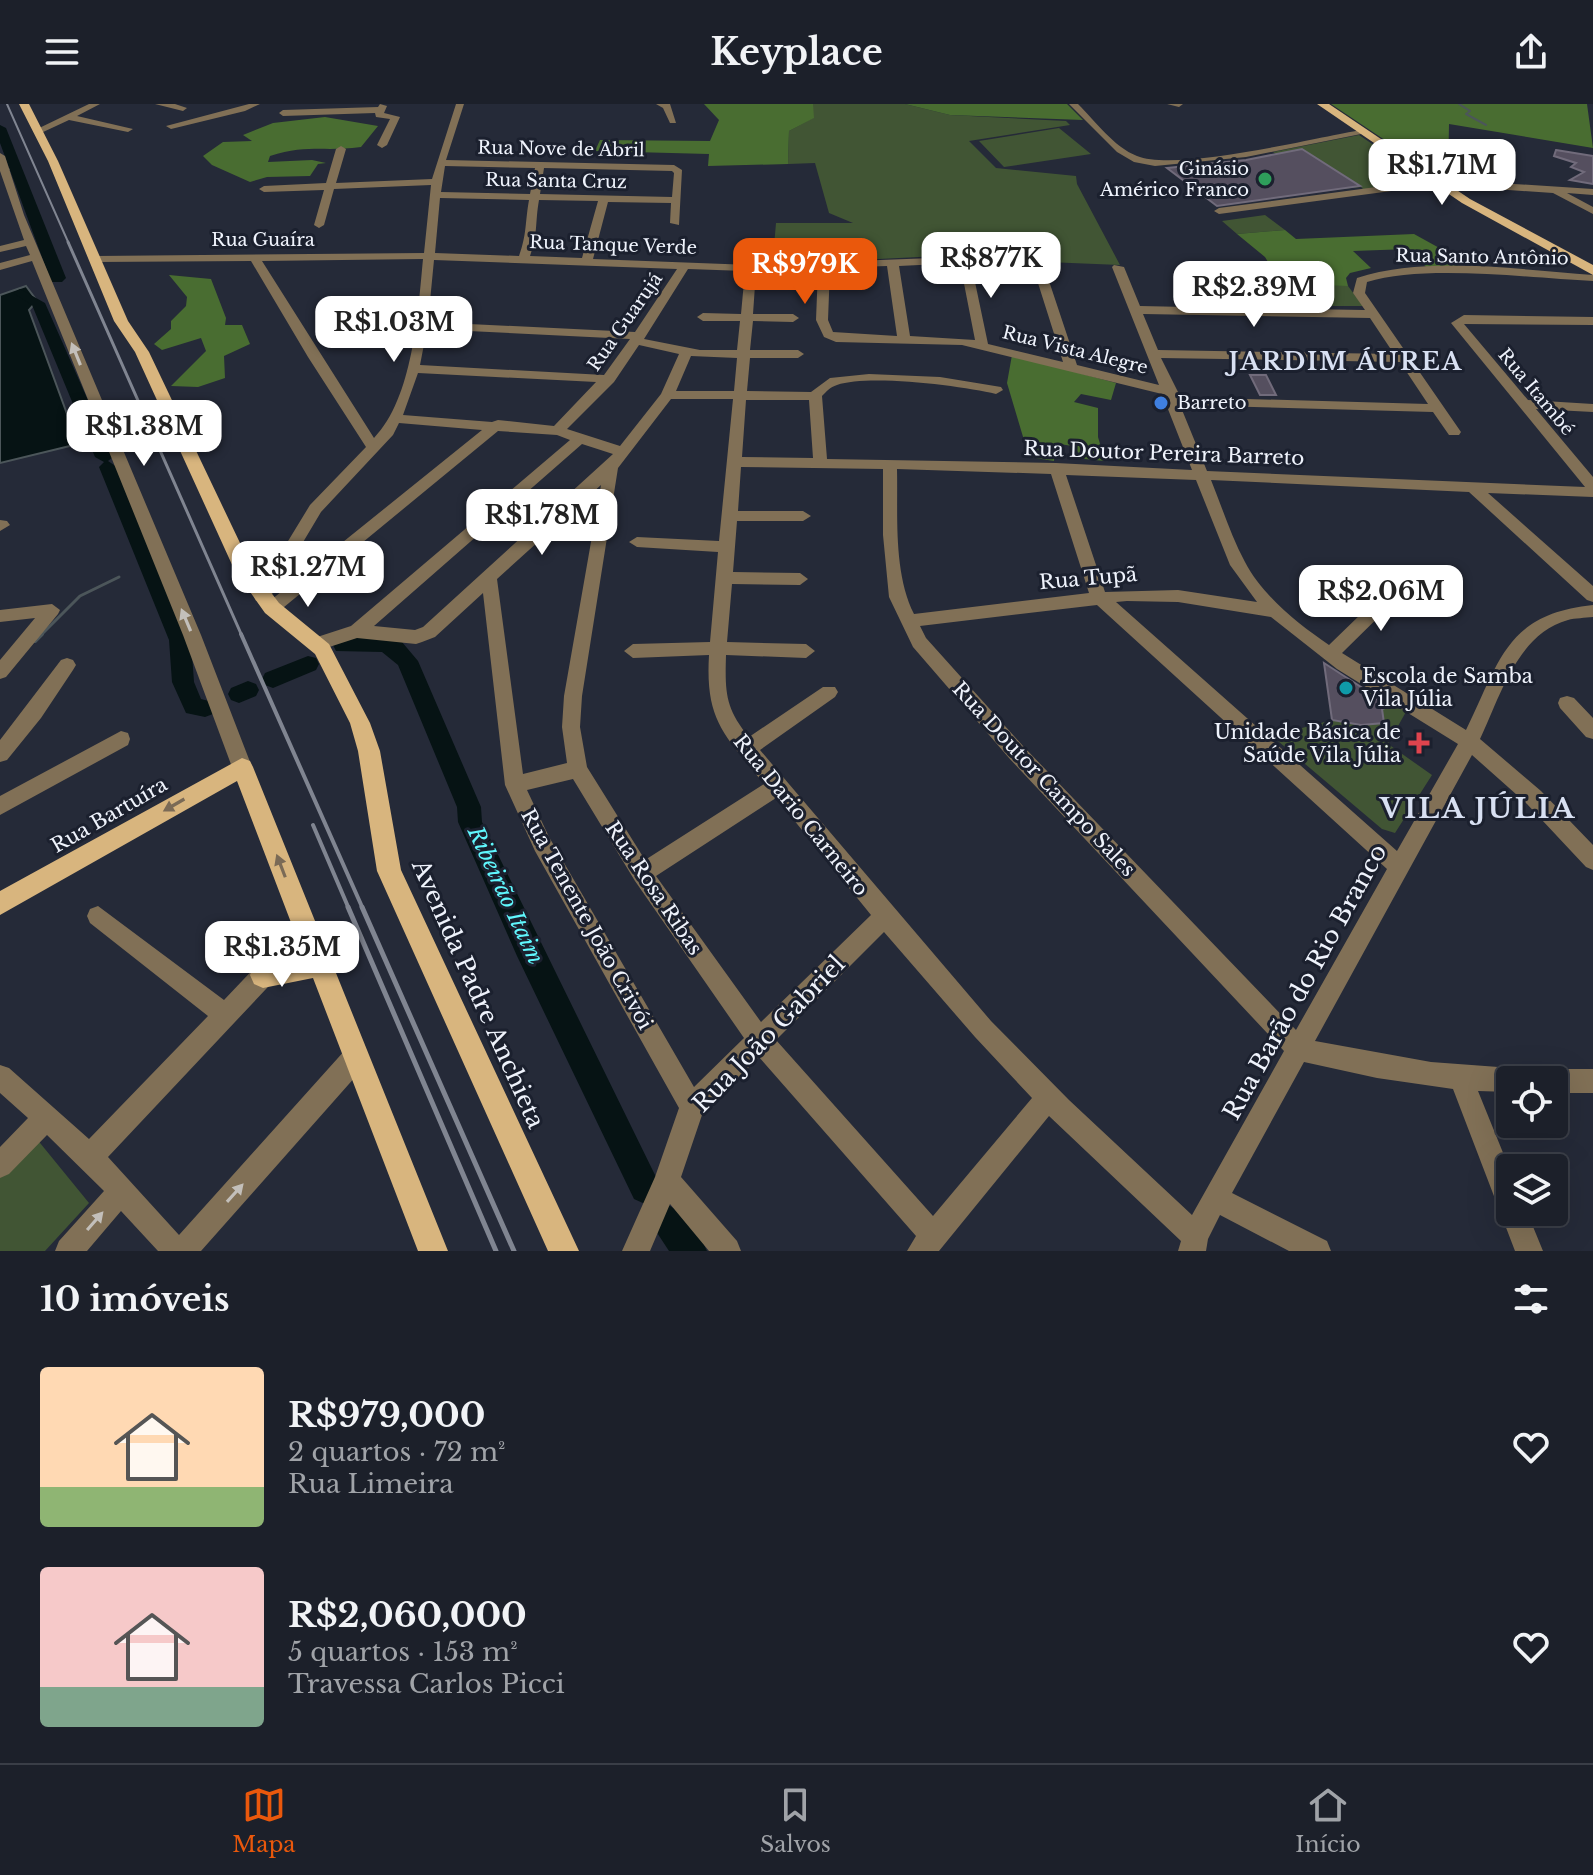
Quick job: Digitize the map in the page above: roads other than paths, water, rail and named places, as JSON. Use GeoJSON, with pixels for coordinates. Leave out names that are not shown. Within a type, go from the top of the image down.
{"type":"FeatureCollection","features":[{"type":"Feature","properties":{"kind":"main road","name":"Avenida Padre Anchieta"},"geometry":{"type":"LineString","coordinates":[[24,104],[53,161],[121,321],[142,352],[243,569],[267,602],[323,652],[360,723],[369,751],[389,871],[564,1251]]}},
{"type":"Feature","properties":{"kind":"main road"},"geometry":{"type":"LineString","coordinates":[[1322,104],[1436,182],[1593,271]]}},
{"type":"Feature","properties":{"kind":"main road"},"geometry":{"type":"LineString","coordinates":[[242,767],[428,1248]]}},
{"type":"Feature","properties":{"kind":"main road","name":"Rua Bartuíra"},"geometry":{"type":"LineString","coordinates":[[0,904],[242,767]]}},
{"type":"Feature","properties":{"kind":"main road"},"geometry":{"type":"LineString","coordinates":[[263,975],[320,965]]}},
{"type":"Feature","properties":{"kind":"street"},"geometry":{"type":"LineString","coordinates":[[38,131],[96,104]]}},
{"type":"Feature","properties":{"kind":"street"},"geometry":{"type":"LineString","coordinates":[[159,104],[183,108]]}},
{"type":"Feature","properties":{"kind":"street"},"geometry":{"type":"LineString","coordinates":[[171,126],[256,104]]}},
{"type":"Feature","properties":{"kind":"street"},"geometry":{"type":"LineString","coordinates":[[267,602],[281,566],[321,502],[396,419],[412,369],[441,163],[460,104]]}},
{"type":"Feature","properties":{"kind":"street"},"geometry":{"type":"LineString","coordinates":[[660,104],[667,106],[673,121]]}},
{"type":"Feature","properties":{"kind":"street"},"geometry":{"type":"LineString","coordinates":[[1073,104],[1127,155],[1148,163],[1180,162],[1361,133]]}},
{"type":"Feature","properties":{"kind":"street"},"geometry":{"type":"LineString","coordinates":[[1171,104],[1179,104]]}},
{"type":"Feature","properties":{"kind":"street"},"geometry":{"type":"LineString","coordinates":[[283,113],[383,107],[379,115],[396,117],[382,145]]}},
{"type":"Feature","properties":{"kind":"street"},"geometry":{"type":"LineString","coordinates":[[67,117],[128,129]]}},
{"type":"Feature","properties":{"kind":"street"},"geometry":{"type":"LineString","coordinates":[[319,225],[341,149]]}},
{"type":"Feature","properties":{"kind":"street"},"geometry":{"type":"LineString","coordinates":[[0,156],[14,217],[30,242],[192,635],[242,767]]}},
{"type":"Feature","properties":{"kind":"street","name":"Rua Nove de Abril"},"geometry":{"type":"LineString","coordinates":[[441,163],[674,168],[679,172],[676,200]]}},
{"type":"Feature","properties":{"kind":"street"},"geometry":{"type":"LineString","coordinates":[[523,259],[533,233],[530,223],[540,165]]}},
{"type":"Feature","properties":{"kind":"street"},"geometry":{"type":"LineString","coordinates":[[1219,211],[1436,182],[1593,192]]}},
{"type":"Feature","properties":{"kind":"street","name":"Rua Santa Cruz"},"geometry":{"type":"LineString","coordinates":[[264,189],[330,185],[436,188],[535,197],[676,200]]}},
{"type":"Feature","properties":{"kind":"street"},"geometry":{"type":"LineString","coordinates":[[1544,187],[1593,211]]}},
{"type":"Feature","properties":{"kind":"street"},"geometry":{"type":"LineString","coordinates":[[587,261],[604,198]]}},
{"type":"Feature","properties":{"kind":"street"},"geometry":{"type":"LineString","coordinates":[[675,223],[676,200]]}},
{"type":"Feature","properties":{"kind":"street"},"geometry":{"type":"LineString","coordinates":[[0,249],[30,242]]}},
{"type":"Feature","properties":{"kind":"street","name":"Rua Guaíra"},"geometry":{"type":"LineString","coordinates":[[96,259],[430,256]]}},
{"type":"Feature","properties":{"kind":"street","name":"Rua Tanque Verde"},"geometry":{"type":"LineString","coordinates":[[430,256],[751,268],[824,268],[1035,257],[1071,367]]}},
{"type":"Feature","properties":{"kind":"street"},"geometry":{"type":"LineString","coordinates":[[0,267],[36,257]]}},
{"type":"Feature","properties":{"kind":"street"},"geometry":{"type":"LineString","coordinates":[[255,258],[373,447]]}},
{"type":"Feature","properties":{"kind":"street"},"geometry":{"type":"LineString","coordinates":[[965,261],[982,345]]}},
{"type":"Feature","properties":{"kind":"street"},"geometry":{"type":"LineString","coordinates":[[893,265],[904,338]]}},
{"type":"Feature","properties":{"kind":"street","name":"Rua Guarujá"},"geometry":{"type":"LineString","coordinates":[[558,431],[609,379],[684,266]]}},
{"type":"Feature","properties":{"kind":"street"},"geometry":{"type":"LineString","coordinates":[[1118,267],[1173,397],[1238,565],[1272,611],[1330,654],[1469,742],[1539,801],[1593,860]]}},
{"type":"Feature","properties":{"kind":"street","name":"Rua Dario Carneiro"},"geometry":{"type":"LineString","coordinates":[[751,268],[716,701],[726,723],[884,917],[1048,1098],[1193,1244]]}},
{"type":"Feature","properties":{"kind":"street","name":"Rua Vista Alegre"},"geometry":{"type":"LineString","coordinates":[[824,268],[822,320],[828,334],[857,341],[947,339],[982,345],[1173,397],[1438,408]]}},
{"type":"Feature","properties":{"kind":"street"},"geometry":{"type":"LineString","coordinates":[[1221,270],[1242,311]]}},
{"type":"Feature","properties":{"kind":"street","name":"Rua Santo Antônio"},"geometry":{"type":"LineString","coordinates":[[1454,432],[1373,314],[1358,287],[1361,280],[1382,273],[1593,278]]}},
{"type":"Feature","properties":{"kind":"street"},"geometry":{"type":"LineString","coordinates":[[1136,310],[1373,314]]}},
{"type":"Feature","properties":{"kind":"street"},"geometry":{"type":"LineString","coordinates":[[703,317],[793,318]]}},
{"type":"Feature","properties":{"kind":"street","name":"Rua Itambé"},"geometry":{"type":"LineString","coordinates":[[1593,321],[1460,319],[1458,326],[1593,490]]}},
{"type":"Feature","properties":{"kind":"street"},"geometry":{"type":"LineString","coordinates":[[419,325],[638,339],[686,353],[798,354]]}},
{"type":"Feature","properties":{"kind":"street"},"geometry":{"type":"LineString","coordinates":[[357,631],[420,636],[429,632],[616,459],[667,395],[686,353]]}},
{"type":"Feature","properties":{"kind":"street"},"geometry":{"type":"LineString","coordinates":[[1155,354],[1404,358]]}},
{"type":"Feature","properties":{"kind":"street"},"geometry":{"type":"LineString","coordinates":[[412,369],[609,379]]}},
{"type":"Feature","properties":{"kind":"street"},"geometry":{"type":"LineString","coordinates":[[667,395],[815,396],[830,383],[857,380],[957,383],[996,390]]}},
{"type":"Feature","properties":{"kind":"street"},"geometry":{"type":"LineString","coordinates":[[815,396],[820,461]]}},
{"type":"Feature","properties":{"kind":"street"},"geometry":{"type":"LineString","coordinates":[[1522,404],[1593,408]]}},
{"type":"Feature","properties":{"kind":"street"},"geometry":{"type":"LineString","coordinates":[[396,419],[498,424],[558,431],[580,438],[616,459]]}},
{"type":"Feature","properties":{"kind":"street"},"geometry":{"type":"LineString","coordinates":[[267,602],[309,578],[498,424]]}},
{"type":"Feature","properties":{"kind":"street"},"geometry":{"type":"LineString","coordinates":[[323,652],[357,631],[580,438]]}},
{"type":"Feature","properties":{"kind":"street","name":"Rua Rosa Ribas"},"geometry":{"type":"LineString","coordinates":[[616,459],[573,696],[571,727],[578,769],[642,874],[759,1039],[927,1243]]}},
{"type":"Feature","properties":{"kind":"street","name":"Rua Doutor Pereira Barreto"},"geometry":{"type":"LineString","coordinates":[[734,462],[820,461],[1056,468],[1474,488],[1593,490]]}},
{"type":"Feature","properties":{"kind":"street","name":"Rua Doutor Campo Sales"},"geometry":{"type":"LineString","coordinates":[[890,463],[891,535],[897,597],[919,642],[1016,752],[1298,1049]]}},
{"type":"Feature","properties":{"kind":"street"},"geometry":{"type":"LineString","coordinates":[[1056,468],[1098,596],[1399,866]]}},
{"type":"Feature","properties":{"kind":"street"},"geometry":{"type":"LineString","coordinates":[[1474,488],[1593,596]]}},
{"type":"Feature","properties":{"kind":"street"},"geometry":{"type":"LineString","coordinates":[[730,516],[803,516]]}},
{"type":"Feature","properties":{"kind":"street"},"geometry":{"type":"LineString","coordinates":[[637,542],[727,547]]}},
{"type":"Feature","properties":{"kind":"street"},"geometry":{"type":"LineString","coordinates":[[281,566],[286,573],[309,578]]}},
{"type":"Feature","properties":{"kind":"street","name":"Rua Tenente João Crivói"},"geometry":{"type":"LineString","coordinates":[[489,578],[515,785],[542,844],[692,1107]]}},
{"type":"Feature","properties":{"kind":"street"},"geometry":{"type":"LineString","coordinates":[[725,578],[800,579]]}},
{"type":"Feature","properties":{"kind":"street"},"geometry":{"type":"LineString","coordinates":[[1330,654],[1403,583]]}},
{"type":"Feature","properties":{"kind":"street","name":"Rua Tupã"},"geometry":{"type":"LineString","coordinates":[[907,621],[1098,596],[1178,596],[1272,611]]}},
{"type":"Feature","properties":{"kind":"street"},"geometry":{"type":"LineString","coordinates":[[0,616],[52,610],[0,672]]}},
{"type":"Feature","properties":{"kind":"street","name":"Rua Barão do Rio Branco"},"geometry":{"type":"LineString","coordinates":[[1193,1244],[1215,1198],[1469,742],[1517,644],[1542,625],[1564,614],[1593,611]]}},
{"type":"Feature","properties":{"kind":"street"},"geometry":{"type":"LineString","coordinates":[[633,651],[718,648],[806,651]]}},
{"type":"Feature","properties":{"kind":"street"},"geometry":{"type":"LineString","coordinates":[[0,754],[34,713],[67,665]]}},
{"type":"Feature","properties":{"kind":"street"},"geometry":{"type":"LineString","coordinates":[[747,749],[829,692]]}},
{"type":"Feature","properties":{"kind":"street"},"geometry":{"type":"LineString","coordinates":[[1567,703],[1593,731]]}},
{"type":"Feature","properties":{"kind":"street"},"geometry":{"type":"LineString","coordinates":[[0,806],[121,739]]}},
{"type":"Feature","properties":{"kind":"street"},"geometry":{"type":"LineString","coordinates":[[515,785],[578,769]]}},
{"type":"Feature","properties":{"kind":"street"},"geometry":{"type":"LineString","coordinates":[[642,874],[779,785]]}},
{"type":"Feature","properties":{"kind":"street"},"geometry":{"type":"LineString","coordinates":[[98,916],[225,1015]]}},
{"type":"Feature","properties":{"kind":"street","name":"Rua João Gabriel"},"geometry":{"type":"LineString","coordinates":[[636,1251],[667,1180],[692,1107],[884,917]]}},
{"type":"Feature","properties":{"kind":"street"},"geometry":{"type":"LineString","coordinates":[[90,1157],[306,930]]}},
{"type":"Feature","properties":{"kind":"street"},"geometry":{"type":"LineString","coordinates":[[1298,1049],[1342,1060],[1461,1079],[1496,1080]]}},
{"type":"Feature","properties":{"kind":"street"},"geometry":{"type":"LineString","coordinates":[[183,1251],[355,1058]]}},
{"type":"Feature","properties":{"kind":"street"},"geometry":{"type":"LineString","coordinates":[[0,1077],[90,1157],[176,1251]]}},
{"type":"Feature","properties":{"kind":"street"},"geometry":{"type":"LineString","coordinates":[[1461,1079],[1496,1168]]}},
{"type":"Feature","properties":{"kind":"street"},"geometry":{"type":"LineString","coordinates":[[1568,1081],[1593,1081]]}},
{"type":"Feature","properties":{"kind":"street"},"geometry":{"type":"LineString","coordinates":[[927,1243],[1048,1098]]}},
{"type":"Feature","properties":{"kind":"street"},"geometry":{"type":"LineString","coordinates":[[0,1165],[45,1119]]}},
{"type":"Feature","properties":{"kind":"street"},"geometry":{"type":"LineString","coordinates":[[667,1180],[727,1251]]}},
{"type":"Feature","properties":{"kind":"street"},"geometry":{"type":"LineString","coordinates":[[69,1251],[121,1191]]}},
{"type":"Feature","properties":{"kind":"street"},"geometry":{"type":"LineString","coordinates":[[1215,1198],[1317,1251]]}},
{"type":"Feature","properties":{"kind":"street"},"geometry":{"type":"LineString","coordinates":[[1519,1226],[1529,1251]]}},
{"type":"Feature","properties":{"kind":"waterway"},"geometry":{"type":"LineString","coordinates":[[1459,104],[1470,111],[1466,114],[1486,125]]}},
{"type":"Feature","properties":{"kind":"waterway","name":"Ribeirão Itaim"},"geometry":{"type":"LineString","coordinates":[[0,128],[57,279]]}},
{"type":"Feature","properties":{"kind":"waterway","name":"Ribeirão Itaim"},"geometry":{"type":"LineString","coordinates":[[9,169],[14,167]]}},
{"type":"Feature","properties":{"kind":"waterway","name":"Ribeirão Itaim"},"geometry":{"type":"LineString","coordinates":[[20,293],[38,303],[104,457]]}},
{"type":"Feature","properties":{"kind":"waterway","name":"Ribeirão Itaim"},"geometry":{"type":"LineString","coordinates":[[108,467],[180,640],[183,682],[194,707],[205,708]]}},
{"type":"Feature","properties":{"kind":"waterway"},"geometry":{"type":"LineString","coordinates":[[35,641],[80,596],[119,577]]}},
{"type":"Feature","properties":{"kind":"waterway","name":"Ribeirão Itaim"},"geometry":{"type":"LineString","coordinates":[[344,645],[370,642],[387,645],[407,661],[469,807],[470,822],[527,947],[645,1188]]}},
{"type":"Feature","properties":{"kind":"waterway","name":"Ribeirão Itaim"},"geometry":{"type":"LineString","coordinates":[[273,679],[308,664]]}},
{"type":"Feature","properties":{"kind":"waterway","name":"Ribeirão Itaim"},"geometry":{"type":"LineString","coordinates":[[239,694],[248,690]]}},
{"type":"Feature","properties":{"kind":"waterway","name":"Ribeirão Itaim"},"geometry":{"type":"LineString","coordinates":[[664,1219],[690,1251]]}},
{"type":"Feature","properties":{"kind":"railway"},"geometry":{"type":"LineString","coordinates":[[7,104],[69,244]]}},
{"type":"Feature","properties":{"kind":"railway"},"geometry":{"type":"LineString","coordinates":[[68,242],[242,636]]}},
{"type":"Feature","properties":{"kind":"railway"},"geometry":{"type":"LineString","coordinates":[[241,634],[363,909]]}},
{"type":"Feature","properties":{"kind":"railway"},"geometry":{"type":"LineString","coordinates":[[313,825],[349,909]]}},
{"type":"Feature","properties":{"kind":"railway"},"geometry":{"type":"LineString","coordinates":[[348,907],[496,1251]]}},
{"type":"Feature","properties":{"kind":"railway"},"geometry":{"type":"LineString","coordinates":[[362,907],[514,1251]]}},
{"type":"Feature","properties":{"kind":"place","name":"Ginásio Américo Franco"},"geometry":{"type":"Point","coordinates":[1265,179]}},
{"type":"Feature","properties":{"kind":"place","name":"Barreto"},"geometry":{"type":"Point","coordinates":[1161,403]}},
{"type":"Feature","properties":{"kind":"place","name":"Escola de Samba Vila Júlia"},"geometry":{"type":"Point","coordinates":[1346,688]}},
{"type":"Feature","properties":{"kind":"place","name":"Unidade Básica de Saúde Vila Júlia"},"geometry":{"type":"Point","coordinates":[1419,743]}},
{"type":"Feature","properties":{"kind":"district","name":"JARDIM ÁUREA"},"geometry":{"type":"Point","coordinates":[1346,362]}},
{"type":"Feature","properties":{"kind":"district","name":"VILA JÚLIA"},"geometry":{"type":"Point","coordinates":[1478,808]}}]}
